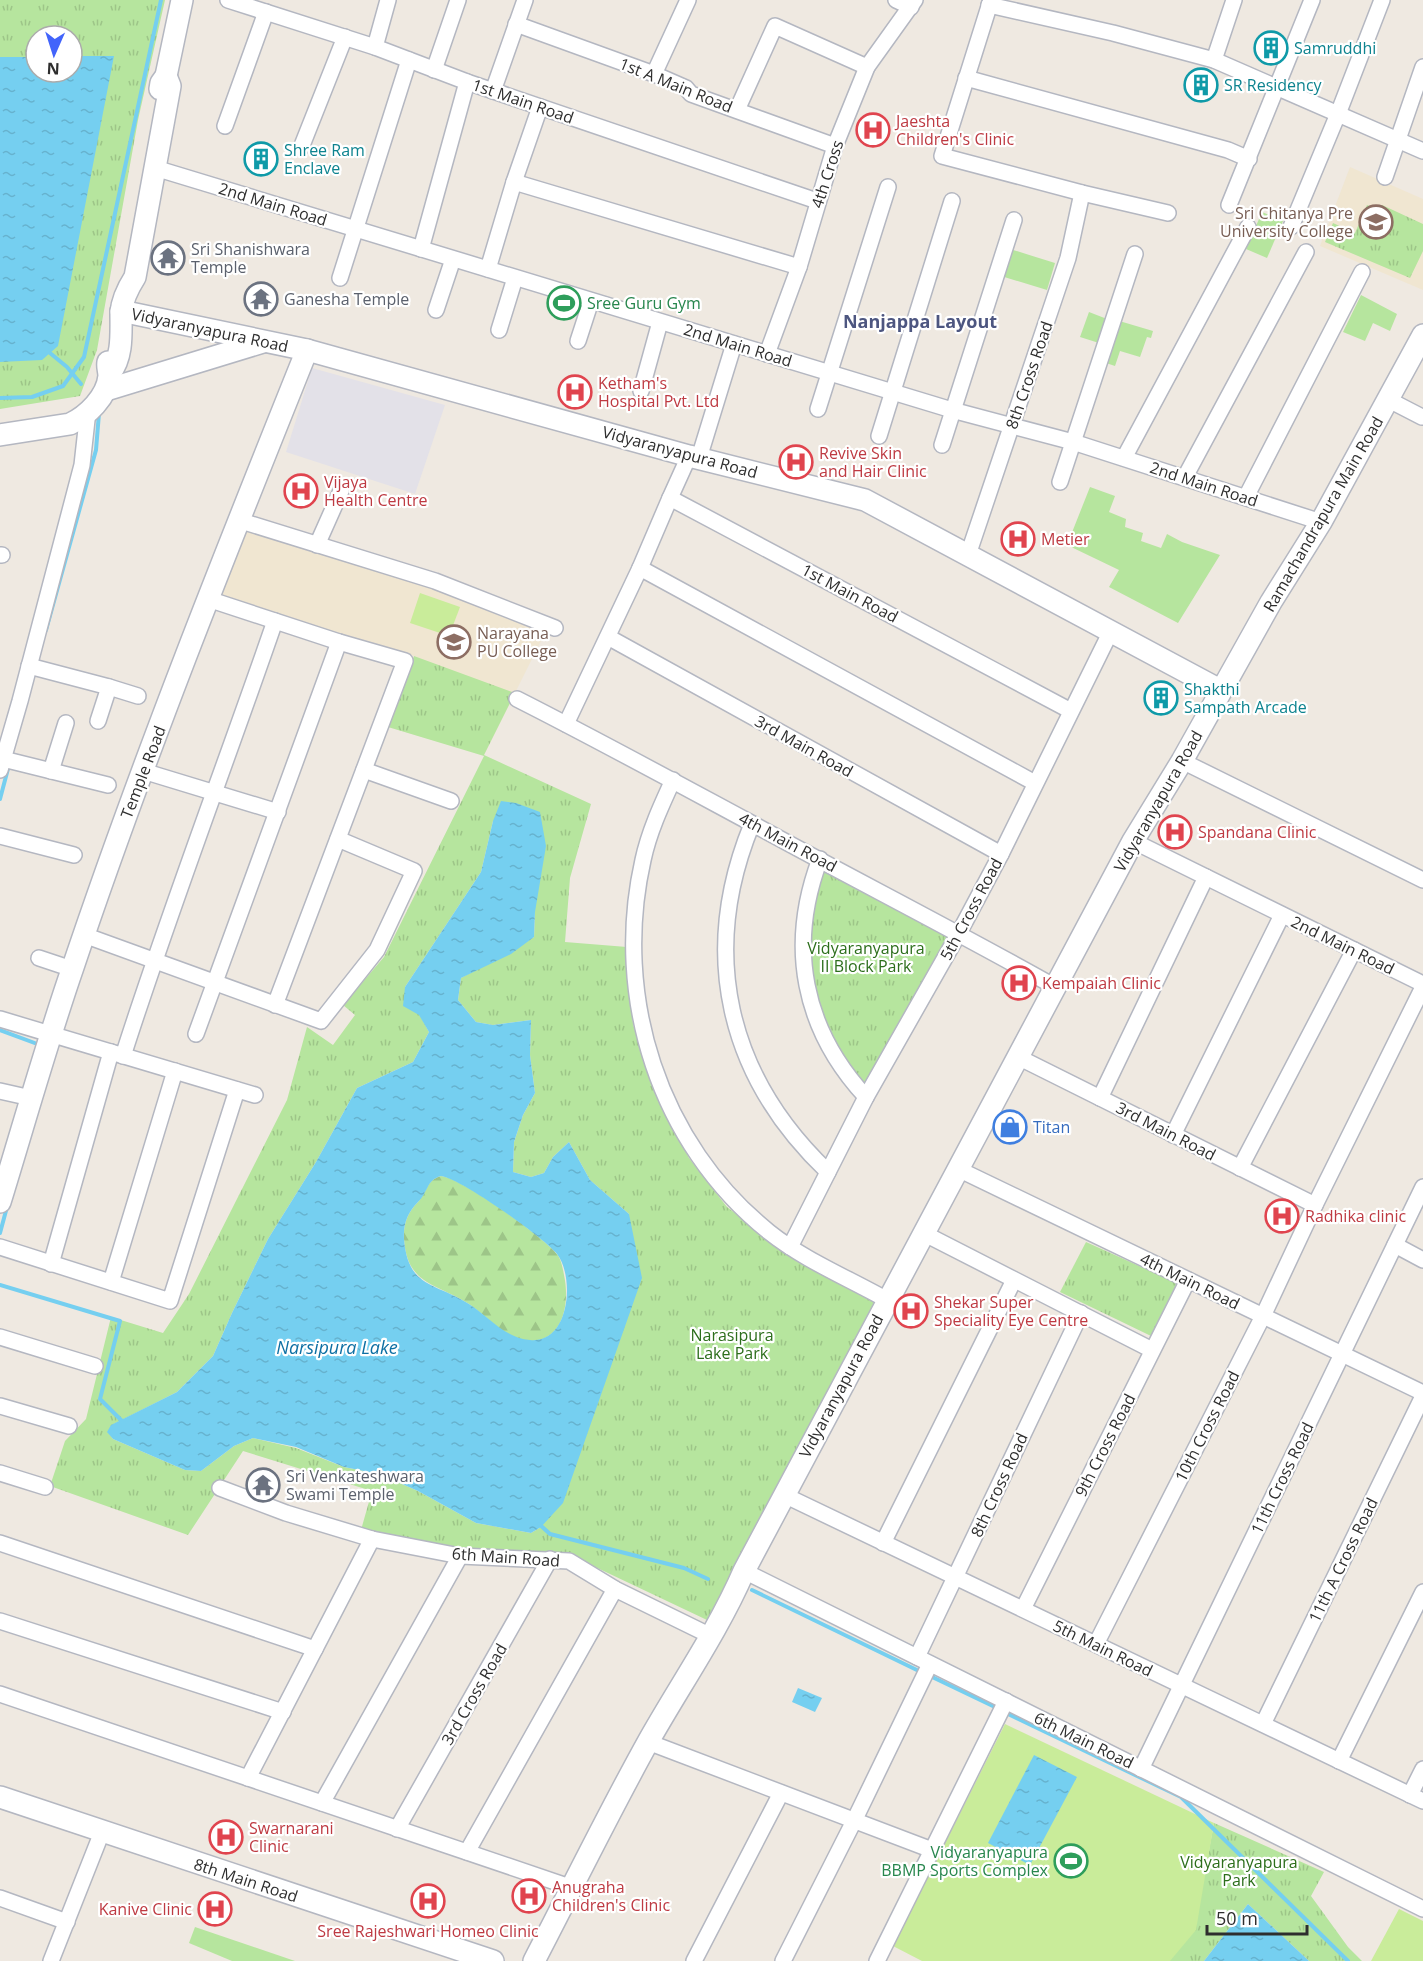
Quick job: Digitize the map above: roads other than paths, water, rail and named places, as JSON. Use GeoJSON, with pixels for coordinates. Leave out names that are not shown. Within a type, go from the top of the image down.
{"type":"FeatureCollection","features":[{"type":"Feature","properties":{"kind":"main road","name":"Vidyaranyapura Road"},"geometry":{"type":"LineString","coordinates":[[123,310],[125,275],[161,83],[166,76],[182,0]]}},
{"type":"Feature","properties":{"kind":"main road","name":"Vidyaranyapura Road"},"geometry":{"type":"LineString","coordinates":[[123,310],[135,277],[170,86],[166,76]]}},
{"type":"Feature","properties":{"kind":"main road","name":"Vidyaranyapura Road"},"geometry":{"type":"LineString","coordinates":[[123,310],[307,350],[694,457],[865,500],[1220,690],[1182,761],[1133,841],[1057,988],[887,1300],[744,1571],[733,1597],[648,1742],[570,1887],[534,1961]]}},
{"type":"Feature","properties":{"kind":"main road"},"geometry":{"type":"LineString","coordinates":[[0,435],[70,424],[80,419],[88,411],[108,382],[107,366],[116,325],[123,310]]}},
{"type":"Feature","properties":{"kind":"main road","name":"Ramachandrapura Main Road"},"geometry":{"type":"LineString","coordinates":[[1220,690],[1321,522],[1423,335]]}},
{"type":"Feature","properties":{"kind":"main road"},"geometry":{"type":"LineString","coordinates":[[108,382],[266,340]]}},
{"type":"Feature","properties":{"kind":"main road","name":"Temple Road"},"geometry":{"type":"LineString","coordinates":[[0,1202],[4,1175],[72,969],[143,771],[238,520],[307,350]]}},
{"type":"Feature","properties":{"kind":"main road"},"geometry":{"type":"LineString","coordinates":[[0,423],[88,411]]}},
{"type":"Feature","properties":{"kind":"main road","name":"8th Main Road"},"geometry":{"type":"LineString","coordinates":[[0,1797],[492,1961]]}},
{"type":"Feature","properties":{"kind":"street"},"geometry":{"type":"LineString","coordinates":[[375,47],[388,0]]}},
{"type":"Feature","properties":{"kind":"street"},"geometry":{"type":"LineString","coordinates":[[434,70],[458,0]]}},
{"type":"Feature","properties":{"kind":"street"},"geometry":{"type":"LineString","coordinates":[[493,91],[525,0]]}},
{"type":"Feature","properties":{"kind":"street"},"geometry":{"type":"LineString","coordinates":[[654,74],[688,0]]}},
{"type":"Feature","properties":{"kind":"street"},"geometry":{"type":"LineString","coordinates":[[896,0],[913,3]]}},
{"type":"Feature","properties":{"kind":"street"},"geometry":{"type":"LineString","coordinates":[[1214,60],[1234,0]]}},
{"type":"Feature","properties":{"kind":"street"},"geometry":{"type":"LineString","coordinates":[[1229,205],[1312,0]]}},
{"type":"Feature","properties":{"kind":"street"},"geometry":{"type":"LineString","coordinates":[[1291,227],[1382,0]]}},
{"type":"Feature","properties":{"kind":"street","name":"1st Main Road"},"geometry":{"type":"LineString","coordinates":[[234,1],[375,47],[467,82],[818,201]]}},
{"type":"Feature","properties":{"kind":"street","name":"4th Cross"},"geometry":{"type":"LineString","coordinates":[[767,354],[799,267],[835,146],[867,67],[913,3]]}},
{"type":"Feature","properties":{"kind":"street"},"geometry":{"type":"LineString","coordinates":[[1168,213],[942,156],[990,3],[1214,60],[1423,151]]}},
{"type":"Feature","properties":{"kind":"street"},"geometry":{"type":"LineString","coordinates":[[225,126],[266,12]]}},
{"type":"Feature","properties":{"kind":"street","name":"1st A Main Road"},"geometry":{"type":"LineString","coordinates":[[516,24],[654,74],[686,88],[691,94],[835,146]]}},
{"type":"Feature","properties":{"kind":"street"},"geometry":{"type":"LineString","coordinates":[[737,110],[776,26],[867,67]]}},
{"type":"Feature","properties":{"kind":"street"},"geometry":{"type":"LineString","coordinates":[[302,148],[345,37]]}},
{"type":"Feature","properties":{"kind":"street"},"geometry":{"type":"LineString","coordinates":[[340,278],[409,60]]}},
{"type":"Feature","properties":{"kind":"street"},"geometry":{"type":"LineString","coordinates":[[1385,177],[1423,67]]}},
{"type":"Feature","properties":{"kind":"street"},"geometry":{"type":"LineString","coordinates":[[966,78],[1228,150],[1249,159]]}},
{"type":"Feature","properties":{"kind":"street"},"geometry":{"type":"LineString","coordinates":[[421,249],[467,82]]}},
{"type":"Feature","properties":{"kind":"street"},"geometry":{"type":"LineString","coordinates":[[488,269],[514,182],[540,107]]}},
{"type":"Feature","properties":{"kind":"street","name":"2nd Main Road"},"geometry":{"type":"LineString","coordinates":[[155,168],[952,410],[1073,442],[1321,522]]}},
{"type":"Feature","properties":{"kind":"street"},"geometry":{"type":"LineString","coordinates":[[514,182],[799,267]]}},
{"type":"Feature","properties":{"kind":"street"},"geometry":{"type":"LineString","coordinates":[[818,409],[888,187]]}},
{"type":"Feature","properties":{"kind":"street","name":"8th Cross Road"},"geometry":{"type":"LineString","coordinates":[[968,555],[1068,258],[1082,193]]}},
{"type":"Feature","properties":{"kind":"street"},"geometry":{"type":"LineString","coordinates":[[879,436],[952,201]]}},
{"type":"Feature","properties":{"kind":"street"},"geometry":{"type":"LineString","coordinates":[[942,445],[1014,220]]}},
{"type":"Feature","properties":{"kind":"street"},"geometry":{"type":"LineString","coordinates":[[1124,458],[1248,227]]}},
{"type":"Feature","properties":{"kind":"street"},"geometry":{"type":"LineString","coordinates":[[1185,477],[1306,252]]}},
{"type":"Feature","properties":{"kind":"street"},"geometry":{"type":"LineString","coordinates":[[1060,483],[1135,254]]}},
{"type":"Feature","properties":{"kind":"street"},"geometry":{"type":"LineString","coordinates":[[436,310],[453,259]]}},
{"type":"Feature","properties":{"kind":"street"},"geometry":{"type":"LineString","coordinates":[[1246,497],[1362,272]]}},
{"type":"Feature","properties":{"kind":"street"},"geometry":{"type":"LineString","coordinates":[[499,330],[516,278]]}},
{"type":"Feature","properties":{"kind":"street"},"geometry":{"type":"LineString","coordinates":[[578,341],[591,300]]}},
{"type":"Feature","properties":{"kind":"street"},"geometry":{"type":"LineString","coordinates":[[641,391],[660,322]]}},
{"type":"Feature","properties":{"kind":"street"},"geometry":{"type":"LineString","coordinates":[[566,724],[640,568],[670,498],[694,457],[734,344]]}},
{"type":"Feature","properties":{"kind":"street"},"geometry":{"type":"LineString","coordinates":[[1389,400],[1422,417]]}},
{"type":"Feature","properties":{"kind":"street"},"geometry":{"type":"LineString","coordinates":[[88,411],[82,465],[34,667],[6,762],[108,785]]}},
{"type":"Feature","properties":{"kind":"street"},"geometry":{"type":"LineString","coordinates":[[317,545],[341,491]]}},
{"type":"Feature","properties":{"kind":"street","name":"1st Main Road"},"geometry":{"type":"LineString","coordinates":[[670,498],[1071,711]]}},
{"type":"Feature","properties":{"kind":"street"},"geometry":{"type":"LineString","coordinates":[[238,520],[435,581],[555,628]]}},
{"type":"Feature","properties":{"kind":"street"},"geometry":{"type":"LineString","coordinates":[[640,568],[1035,783]]}},
{"type":"Feature","properties":{"kind":"street"},"geometry":{"type":"LineString","coordinates":[[208,599],[405,662],[274,1005]]}},
{"type":"Feature","properties":{"kind":"street"},"geometry":{"type":"LineString","coordinates":[[51,1264],[117,1054],[154,961],[275,621]]}},
{"type":"Feature","properties":{"kind":"street","name":"5th Cross Road"},"geometry":{"type":"LineString","coordinates":[[790,1247],[866,1097],[1001,854],[1111,632]]}},
{"type":"Feature","properties":{"kind":"street","name":"3rd Main Road"},"geometry":{"type":"LineString","coordinates":[[608,637],[1001,854]]}},
{"type":"Feature","properties":{"kind":"street"},"geometry":{"type":"LineString","coordinates":[[196,1034],[339,642]]}},
{"type":"Feature","properties":{"kind":"street"},"geometry":{"type":"LineString","coordinates":[[34,667],[138,696]]}},
{"type":"Feature","properties":{"kind":"street"},"geometry":{"type":"LineString","coordinates":[[98,720],[109,687]]}},
{"type":"Feature","properties":{"kind":"street","name":"4th Main Road"},"geometry":{"type":"LineString","coordinates":[[517,699],[959,933],[1057,988]]}},
{"type":"Feature","properties":{"kind":"street"},"geometry":{"type":"LineString","coordinates":[[51,771],[66,723]]}},
{"type":"Feature","properties":{"kind":"street"},"geometry":{"type":"LineString","coordinates":[[1182,761],[1423,880]]}},
{"type":"Feature","properties":{"kind":"street"},"geometry":{"type":"LineString","coordinates":[[143,771],[278,812]]}},
{"type":"Feature","properties":{"kind":"street"},"geometry":{"type":"LineString","coordinates":[[364,771],[451,801]]}},
{"type":"Feature","properties":{"kind":"street"},"geometry":{"type":"LineString","coordinates":[[673,780],[651,831],[638,886],[633,951],[635,988],[641,1025],[657,1078],[695,1151],[735,1200],[768,1231],[790,1247],[887,1300]]}},
{"type":"Feature","properties":{"kind":"street"},"geometry":{"type":"LineString","coordinates":[[752,824],[736,868],[727,915],[726,962],[732,1009],[745,1055],[766,1098],[794,1137],[828,1172]]}},
{"type":"Feature","properties":{"kind":"street"},"geometry":{"type":"LineString","coordinates":[[0,836],[74,855]]}},
{"type":"Feature","properties":{"kind":"street"},"geometry":{"type":"LineString","coordinates":[[84,935],[321,1021],[377,950],[414,871],[338,839]]}},
{"type":"Feature","properties":{"kind":"street","name":"2nd Main Road"},"geometry":{"type":"LineString","coordinates":[[1133,841],[1423,986]]}},
{"type":"Feature","properties":{"kind":"street"},"geometry":{"type":"LineString","coordinates":[[820,859],[810,888],[804,918],[805,979],[815,1017],[826,1043],[841,1068],[866,1097]]}},
{"type":"Feature","properties":{"kind":"street"},"geometry":{"type":"LineString","coordinates":[[1100,1098],[1206,877]]}},
{"type":"Feature","properties":{"kind":"street"},"geometry":{"type":"LineString","coordinates":[[1173,1135],[1282,915]]}},
{"type":"Feature","properties":{"kind":"street"},"geometry":{"type":"LineString","coordinates":[[1240,1168],[1354,950]]}},
{"type":"Feature","properties":{"kind":"street"},"geometry":{"type":"LineString","coordinates":[[39,958],[72,969]]}},
{"type":"Feature","properties":{"kind":"street","name":"10th Cross Road"},"geometry":{"type":"LineString","coordinates":[[1096,1644],[1263,1316],[1423,986]]}},
{"type":"Feature","properties":{"kind":"street"},"geometry":{"type":"LineString","coordinates":[[0,1019],[48,1043],[117,1054],[255,1095]]}},
{"type":"Feature","properties":{"kind":"street","name":"3rd Main Road"},"geometry":{"type":"LineString","coordinates":[[1018,1057],[1315,1205]]}},
{"type":"Feature","properties":{"kind":"street"},"geometry":{"type":"LineString","coordinates":[[111,1282],[175,1071]]}},
{"type":"Feature","properties":{"kind":"street"},"geometry":{"type":"LineString","coordinates":[[1,1248],[170,1301],[237,1090]]}},
{"type":"Feature","properties":{"kind":"street"},"geometry":{"type":"LineString","coordinates":[[0,1091],[31,1098]]}},
{"type":"Feature","properties":{"kind":"street","name":"4th Main Road"},"geometry":{"type":"LineString","coordinates":[[958,1169],[1423,1395]]}},
{"type":"Feature","properties":{"kind":"street","name":"11th Cross Road"},"geometry":{"type":"LineString","coordinates":[[1141,1769],[1423,1187]]}},
{"type":"Feature","properties":{"kind":"street"},"geometry":{"type":"LineString","coordinates":[[925,1234],[1152,1350]]}},
{"type":"Feature","properties":{"kind":"street"},"geometry":{"type":"LineString","coordinates":[[1395,1245],[1423,1260]]}},
{"type":"Feature","properties":{"kind":"street"},"geometry":{"type":"LineString","coordinates":[[884,1543],[1014,1280]]}},
{"type":"Feature","properties":{"kind":"street","name":"9th Cross Road"},"geometry":{"type":"LineString","coordinates":[[1023,1609],[1188,1280]]}},
{"type":"Feature","properties":{"kind":"street","name":"8th Cross Road"},"geometry":{"type":"LineString","coordinates":[[783,1961],[854,1821],[922,1670],[956,1577],[1080,1313]]}},
{"type":"Feature","properties":{"kind":"street"},"geometry":{"type":"LineString","coordinates":[[0,1337],[95,1366]]}},
{"type":"Feature","properties":{"kind":"street","name":"11th A Cross Road"},"geometry":{"type":"LineString","coordinates":[[1263,1724],[1423,1395]]}},
{"type":"Feature","properties":{"kind":"street"},"geometry":{"type":"LineString","coordinates":[[0,1406],[69,1426]]}},
{"type":"Feature","properties":{"kind":"street"},"geometry":{"type":"LineString","coordinates":[[0,1473],[45,1487]]}},
{"type":"Feature","properties":{"kind":"street","name":"6th Main Road"},"geometry":{"type":"LineString","coordinates":[[220,1488],[286,1513],[372,1539],[460,1556],[569,1561],[615,1589],[711,1636]]}},
{"type":"Feature","properties":{"kind":"street","name":"5th Main Road"},"geometry":{"type":"LineString","coordinates":[[784,1495],[1417,1798]]}},
{"type":"Feature","properties":{"kind":"street"},"geometry":{"type":"LineString","coordinates":[[248,1778],[372,1539]]}},
{"type":"Feature","properties":{"kind":"street"},"geometry":{"type":"LineString","coordinates":[[0,1543],[315,1649]]}},
{"type":"Feature","properties":{"kind":"street"},"geometry":{"type":"LineString","coordinates":[[322,1803],[460,1556]]}},
{"type":"Feature","properties":{"kind":"street","name":"3rd Cross Road"},"geometry":{"type":"LineString","coordinates":[[397,1829],[550,1559]]}},
{"type":"Feature","properties":{"kind":"street","name":"6th Main Road"},"geometry":{"type":"LineString","coordinates":[[744,1571],[1000,1712],[1141,1769],[1423,1909]]}},
{"type":"Feature","properties":{"kind":"street"},"geometry":{"type":"LineString","coordinates":[[467,1852],[615,1589]]}},
{"type":"Feature","properties":{"kind":"street"},"geometry":{"type":"LineString","coordinates":[[1339,1761],[1423,1592]]}},
{"type":"Feature","properties":{"kind":"street"},"geometry":{"type":"LineString","coordinates":[[0,1621],[283,1712]]}},
{"type":"Feature","properties":{"kind":"street"},"geometry":{"type":"LineString","coordinates":[[0,1694],[570,1887]]}},
{"type":"Feature","properties":{"kind":"street"},"geometry":{"type":"LineString","coordinates":[[877,1961],[1000,1712]]}},
{"type":"Feature","properties":{"kind":"street"},"geometry":{"type":"LineString","coordinates":[[648,1742],[932,1850]]}},
{"type":"Feature","properties":{"kind":"street"},"geometry":{"type":"LineString","coordinates":[[1417,1798],[1423,1769]]}},
{"type":"Feature","properties":{"kind":"street"},"geometry":{"type":"LineString","coordinates":[[694,1961],[781,1793]]}},
{"type":"Feature","properties":{"kind":"street"},"geometry":{"type":"LineString","coordinates":[[51,1961],[102,1832]]}},
{"type":"Feature","properties":{"kind":"street"},"geometry":{"type":"LineString","coordinates":[[0,1898],[67,1922]]}},
{"type":"Feature","properties":{"kind":"water"},"geometry":{"type":"Polygon","coordinates":[[[84,56],[114,56],[58,346],[42,360],[0,362],[0,57],[24,57],[24,84],[84,84],[84,56]]]}},
{"type":"Feature","properties":{"kind":"water","name":"Narsipura Lake"},"geometry":{"type":"Polygon","coordinates":[[[501,801],[516,803],[540,812],[546,846],[535,912],[534,937],[511,954],[461,978],[458,1000],[476,1022],[493,1025],[531,1020],[530,1055],[535,1093],[523,1115],[514,1142],[513,1172],[531,1177],[544,1173],[553,1157],[569,1142],[590,1180],[629,1214],[642,1278],[563,1503],[541,1527],[531,1533],[476,1523],[418,1491],[379,1474],[344,1467],[296,1447],[253,1438],[234,1446],[201,1471],[185,1470],[113,1439],[107,1432],[111,1425],[177,1392],[213,1356],[268,1239],[316,1162],[357,1088],[413,1062],[429,1032],[419,1015],[403,1006],[405,987],[481,872],[493,821],[501,801]],[[441,1176],[432,1180],[409,1214],[404,1228],[404,1239],[411,1267],[425,1282],[469,1304],[505,1331],[530,1340],[543,1338],[554,1331],[561,1321],[565,1307],[567,1292],[563,1264],[557,1254],[536,1235],[501,1209],[451,1179],[441,1176]]]}},
{"type":"Feature","properties":{"kind":"water"},"geometry":{"type":"Polygon","coordinates":[[[798,1688],[822,1698],[815,1712],[792,1702],[798,1688]]]}},
{"type":"Feature","properties":{"kind":"water"},"geometry":{"type":"Polygon","coordinates":[[[1034,1755],[1077,1777],[1030,1865],[988,1843],[1034,1755]]]}},
{"type":"Feature","properties":{"kind":"water"},"geometry":{"type":"Polygon","coordinates":[[[1248,1904],[1309,1961],[1204,1961],[1248,1904]]]}},
{"type":"Feature","properties":{"kind":"waterway"},"geometry":{"type":"LineString","coordinates":[[0,398],[32,397],[63,386],[84,357],[161,0]]}},
{"type":"Feature","properties":{"kind":"waterway"},"geometry":{"type":"LineString","coordinates":[[50,353],[67,367],[81,384]]}},
{"type":"Feature","properties":{"kind":"waterway"},"geometry":{"type":"LineString","coordinates":[[46,630],[96,450],[99,413]]}},
{"type":"Feature","properties":{"kind":"waterway"},"geometry":{"type":"LineString","coordinates":[[0,799],[9,765]]}},
{"type":"Feature","properties":{"kind":"waterway"},"geometry":{"type":"LineString","coordinates":[[0,1030],[40,1045]]}},
{"type":"Feature","properties":{"kind":"waterway"},"geometry":{"type":"LineString","coordinates":[[0,1233],[7,1207]]}},
{"type":"Feature","properties":{"kind":"waterway"},"geometry":{"type":"LineString","coordinates":[[0,1285],[120,1321],[100,1399],[124,1423]]}},
{"type":"Feature","properties":{"kind":"waterway"},"geometry":{"type":"LineString","coordinates":[[539,1524],[550,1534],[684,1568],[708,1579]]}},
{"type":"Feature","properties":{"kind":"waterway"},"geometry":{"type":"LineString","coordinates":[[752,1590],[921,1672]]}},
{"type":"Feature","properties":{"kind":"waterway"},"geometry":{"type":"LineString","coordinates":[[928,1675],[997,1708]]}},
{"type":"Feature","properties":{"kind":"waterway"},"geometry":{"type":"LineString","coordinates":[[1004,1712],[1181,1797],[1348,1961]]}},
{"type":"Feature","properties":{"kind":"place","name":"Samruddhi"},"geometry":{"type":"Point","coordinates":[1271,48]}},
{"type":"Feature","properties":{"kind":"place","name":"SR Residency"},"geometry":{"type":"Point","coordinates":[1201,85]}},
{"type":"Feature","properties":{"kind":"place","name":"Jaeshta Children's Clinic"},"geometry":{"type":"Point","coordinates":[873,130]}},
{"type":"Feature","properties":{"kind":"place","name":"Shree Ram Enclave"},"geometry":{"type":"Point","coordinates":[261,159]}},
{"type":"Feature","properties":{"kind":"place","name":"Sri Chitanya Pre University College"},"geometry":{"type":"Point","coordinates":[1376,222]}},
{"type":"Feature","properties":{"kind":"place","name":"Sri Shanishwara Temple"},"geometry":{"type":"Point","coordinates":[168,258]}},
{"type":"Feature","properties":{"kind":"place","name":"Ganesha Temple"},"geometry":{"type":"Point","coordinates":[261,299]}},
{"type":"Feature","properties":{"kind":"place","name":"Sree Guru Gym"},"geometry":{"type":"Point","coordinates":[564,303]}},
{"type":"Feature","properties":{"kind":"place","name":"Ketham's Hospital Pvt. Ltd"},"geometry":{"type":"Point","coordinates":[575,392]}},
{"type":"Feature","properties":{"kind":"place","name":"Revive Skin and Hair Clinic"},"geometry":{"type":"Point","coordinates":[796,462]}},
{"type":"Feature","properties":{"kind":"place","name":"Vijaya Health Centre"},"geometry":{"type":"Point","coordinates":[301,491]}},
{"type":"Feature","properties":{"kind":"place","name":"Metier"},"geometry":{"type":"Point","coordinates":[1018,539]}},
{"type":"Feature","properties":{"kind":"place","name":"Narayana PU College"},"geometry":{"type":"Point","coordinates":[454,642]}},
{"type":"Feature","properties":{"kind":"place","name":"Shakthi Sampath Arcade"},"geometry":{"type":"Point","coordinates":[1161,698]}},
{"type":"Feature","properties":{"kind":"place","name":"Spandana Clinic"},"geometry":{"type":"Point","coordinates":[1175,832]}},
{"type":"Feature","properties":{"kind":"place","name":"Kempaiah Clinic"},"geometry":{"type":"Point","coordinates":[1019,983]}},
{"type":"Feature","properties":{"kind":"place","name":"Titan"},"geometry":{"type":"Point","coordinates":[1010,1127]}},
{"type":"Feature","properties":{"kind":"place","name":"Radhika clinic"},"geometry":{"type":"Point","coordinates":[1282,1216]}},
{"type":"Feature","properties":{"kind":"place","name":"Shekar Super Speciality Eye Centre"},"geometry":{"type":"Point","coordinates":[911,1311]}},
{"type":"Feature","properties":{"kind":"place","name":"Sri Venkateshwara Swami Temple"},"geometry":{"type":"Point","coordinates":[263,1485]}},
{"type":"Feature","properties":{"kind":"place","name":"Swarnarani Clinic"},"geometry":{"type":"Point","coordinates":[226,1837]}},
{"type":"Feature","properties":{"kind":"place","name":"Vidyaranyapura BBMP Sports Complex"},"geometry":{"type":"Point","coordinates":[1071,1861]}},
{"type":"Feature","properties":{"kind":"place","name":"Anugraha Children's Clinic"},"geometry":{"type":"Point","coordinates":[529,1896]}},
{"type":"Feature","properties":{"kind":"place","name":"Sree Rajeshwari Homeo Clinic"},"geometry":{"type":"Point","coordinates":[428,1901]}},
{"type":"Feature","properties":{"kind":"place","name":"Kanive Clinic"},"geometry":{"type":"Point","coordinates":[215,1909]}},
{"type":"Feature","properties":{"kind":"district","name":"Nanjappa Layout"},"geometry":{"type":"Point","coordinates":[920,322]}},
{"type":"Feature","properties":{"kind":"park label","name":"Vidyaranyapura II Block Park"},"geometry":{"type":"Point","coordinates":[866,957]}},
{"type":"Feature","properties":{"kind":"park label","name":"Narasipura Lake Park"},"geometry":{"type":"Point","coordinates":[732,1344]}},
{"type":"Feature","properties":{"kind":"park label","name":"Vidyaranyapura Park"},"geometry":{"type":"Point","coordinates":[1239,1871]}}]}
